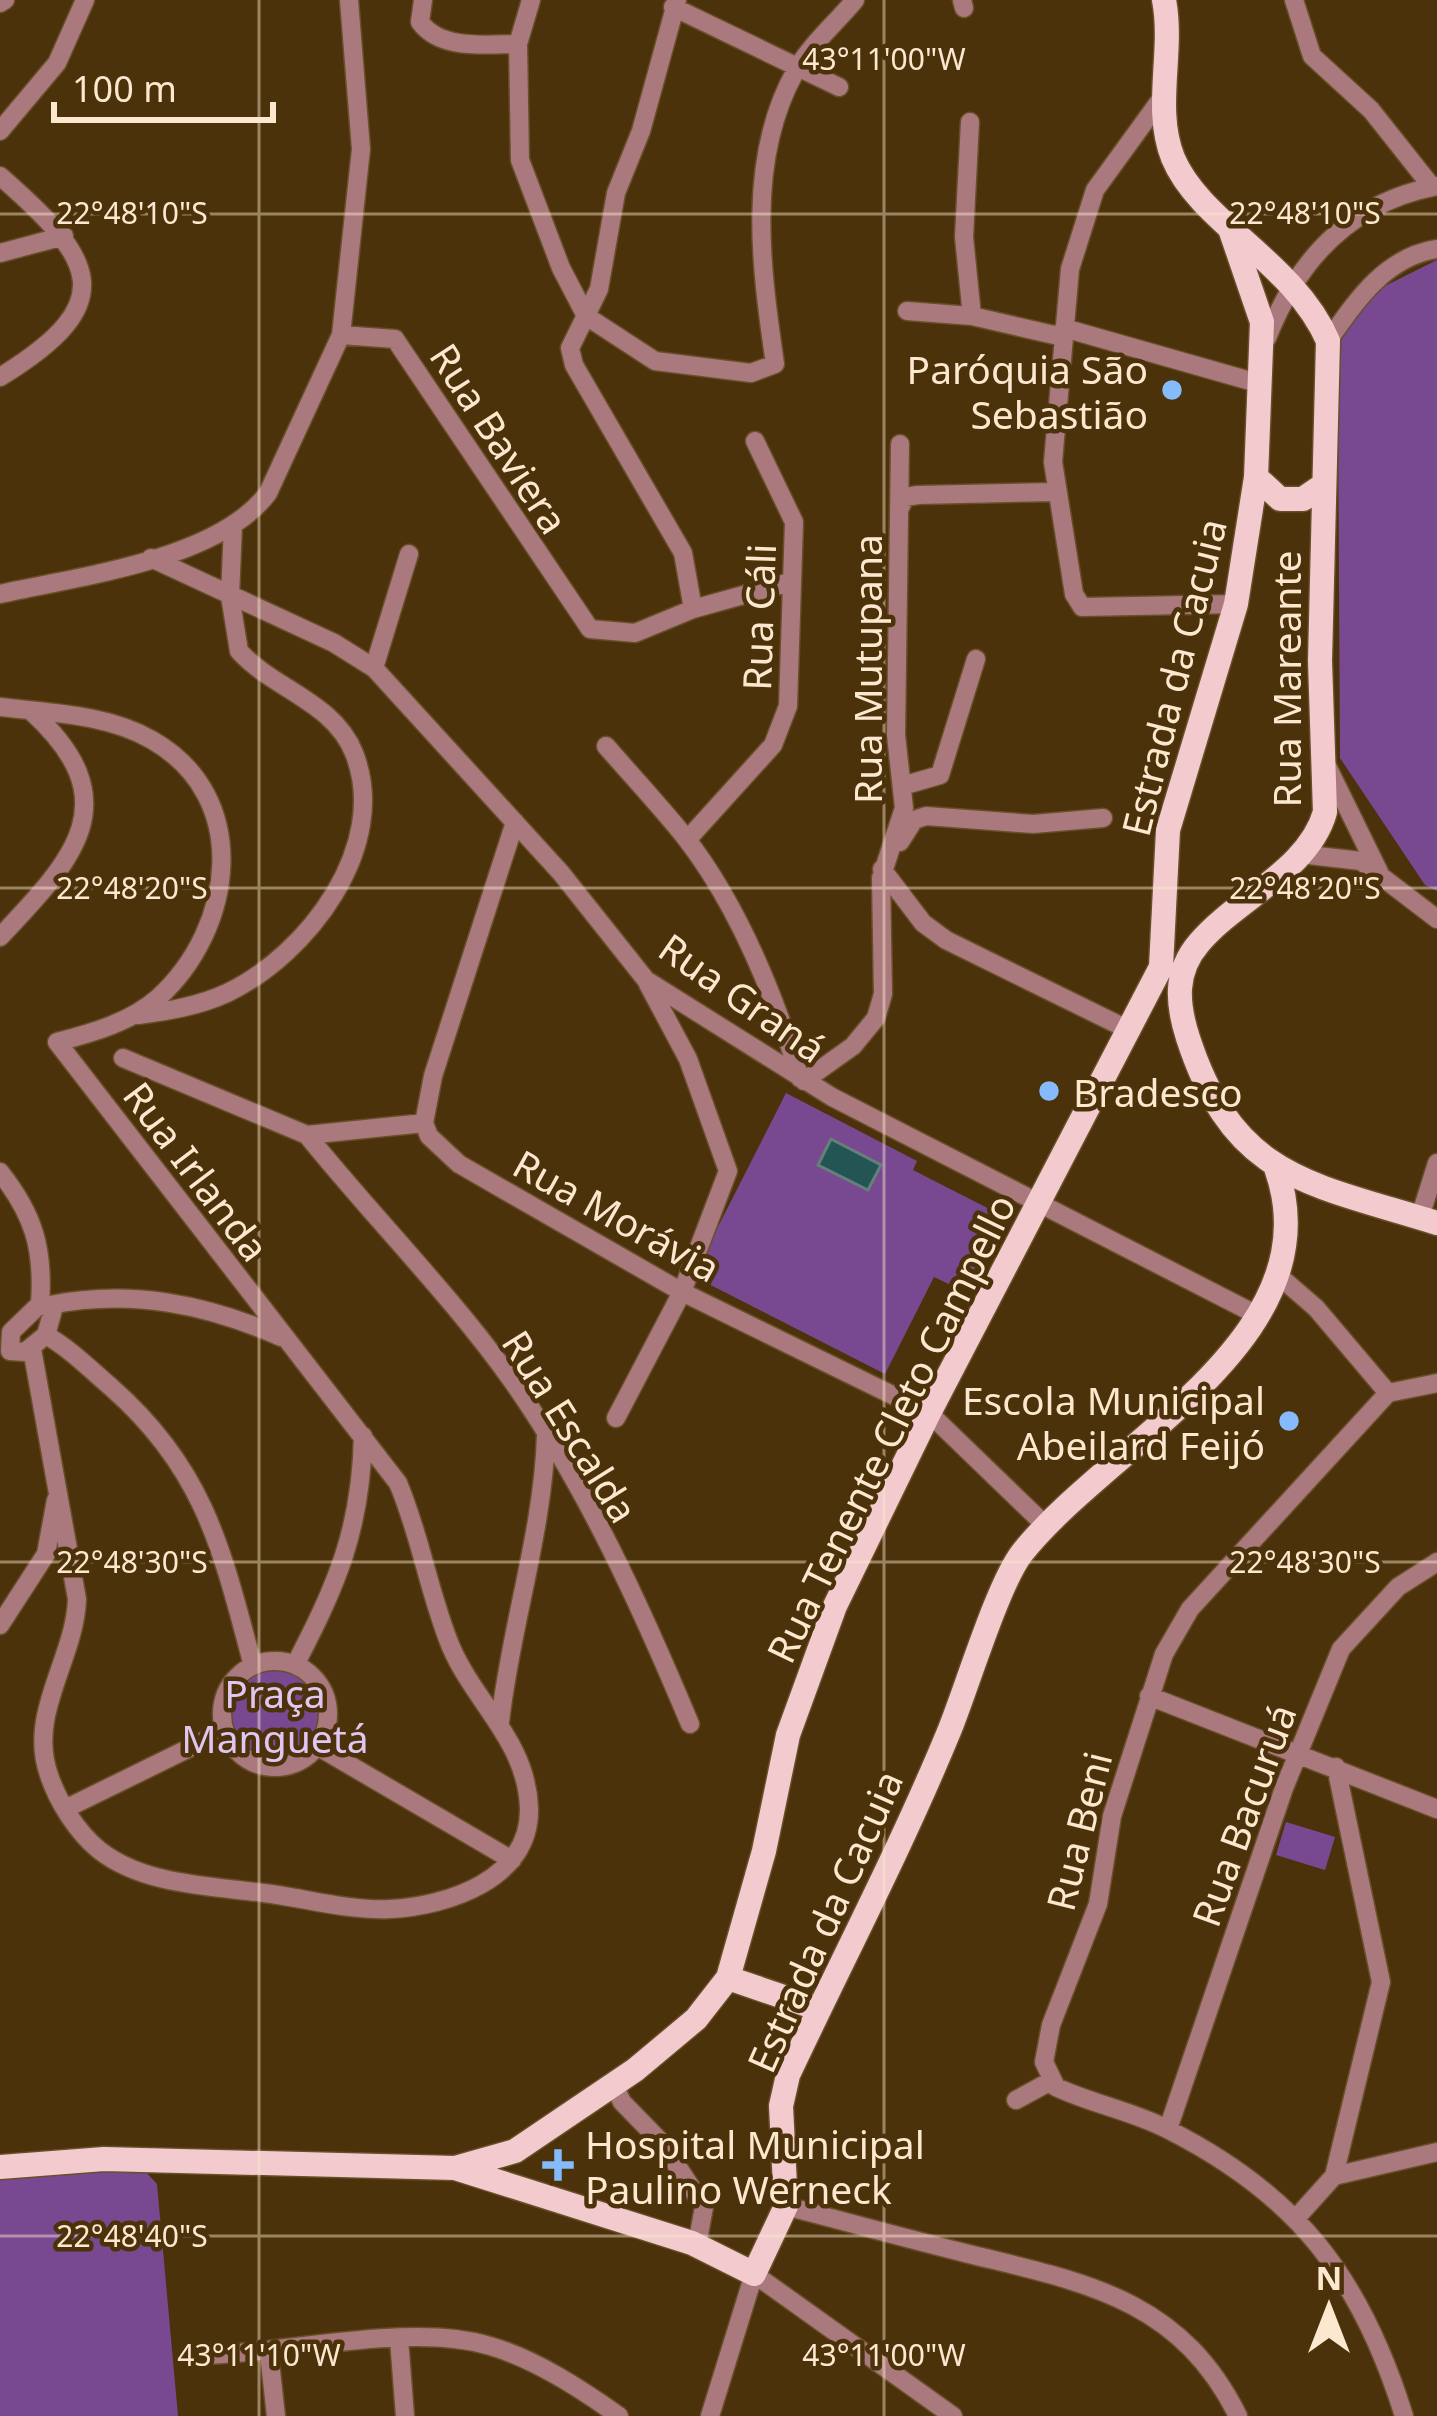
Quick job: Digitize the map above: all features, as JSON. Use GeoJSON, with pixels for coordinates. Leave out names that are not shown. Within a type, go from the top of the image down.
{"type":"FeatureCollection","features":[{"type":"Feature","properties":{"kind":"main road"},"geometry":{"type":"LineString","coordinates":[[1164,0],[1166,133],[1179,172],[1316,312],[1328,341]]}},
{"type":"Feature","properties":{"kind":"main road","name":"Estrada da Cacuia"},"geometry":{"type":"LineString","coordinates":[[1135,1024],[1161,967],[1168,830],[1236,604],[1256,477],[1262,348],[1255,290],[1228,223]]}},
{"type":"Feature","properties":{"kind":"main road","name":"Rua Mareante"},"geometry":{"type":"LineString","coordinates":[[1276,1168],[1227,1125],[1198,1070],[1179,987],[1182,971],[1210,931],[1300,854],[1322,824],[1326,764],[1320,661],[1322,486],[1328,341]]}},
{"type":"Feature","properties":{"kind":"main road"},"geometry":{"type":"LineString","coordinates":[[1256,477],[1280,500],[1303,499],[1322,486]]}},
{"type":"Feature","properties":{"kind":"main road"},"geometry":{"type":"LineString","coordinates":[[1165,916],[1180,930],[1210,931]]}},
{"type":"Feature","properties":{"kind":"main road"},"geometry":{"type":"LineString","coordinates":[[1135,1024],[1161,1012],[1185,1027]]}},
{"type":"Feature","properties":{"kind":"main road","name":"Rua Tenente Cleto Campello"},"geometry":{"type":"LineString","coordinates":[[455,2168],[514,2151],[614,2084],[696,2019],[728,1978],[807,1672],[928,1413],[1135,1024]]}},
{"type":"Feature","properties":{"kind":"main road"},"geometry":{"type":"LineString","coordinates":[[1276,1168],[1429,1220]]}},
{"type":"Feature","properties":{"kind":"main road","name":"Estrada da Cacuia"},"geometry":{"type":"LineString","coordinates":[[754,2274],[786,2206],[782,2106],[788,2075],[948,1734],[1018,1558],[1046,1526],[1146,1438],[1228,1356],[1257,1315],[1279,1276],[1289,1228],[1276,1168]]}},
{"type":"Feature","properties":{"kind":"main road"},"geometry":{"type":"LineString","coordinates":[[1289,1228],[1312,1205],[1340,1192]]}},
{"type":"Feature","properties":{"kind":"main road"},"geometry":{"type":"LineString","coordinates":[[728,1978],[819,2009]]}},
{"type":"Feature","properties":{"kind":"main road"},"geometry":{"type":"LineString","coordinates":[[514,2151],[510,2173],[515,2184]]}},
{"type":"Feature","properties":{"kind":"main road"},"geometry":{"type":"LineString","coordinates":[[0,2167],[104,2159],[455,2168],[697,2245],[754,2274]]}},
{"type":"Feature","properties":{"kind":"street"},"geometry":{"type":"LineString","coordinates":[[0,130],[57,63],[85,0]]}},
{"type":"Feature","properties":{"kind":"street"},"geometry":{"type":"LineString","coordinates":[[0,594],[185,549],[233,525],[268,493],[341,335],[361,148],[349,0]]}},
{"type":"Feature","properties":{"kind":"street"},"geometry":{"type":"LineString","coordinates":[[423,0],[420,22],[432,34],[472,44],[518,44]]}},
{"type":"Feature","properties":{"kind":"street"},"geometry":{"type":"LineString","coordinates":[[531,0],[518,44],[520,160],[583,321],[655,361],[733,373],[760,372],[775,364],[763,169],[770,126],[797,67],[855,0]]}},
{"type":"Feature","properties":{"kind":"street"},"geometry":{"type":"LineString","coordinates":[[1262,348],[1291,284],[1343,226],[1427,188],[1371,110],[1312,56],[1294,0]]}},
{"type":"Feature","properties":{"kind":"street"},"geometry":{"type":"LineString","coordinates":[[693,609],[683,553],[574,365],[570,349],[599,289],[616,193],[641,130],[675,4],[839,87]]}},
{"type":"Feature","properties":{"kind":"street"},"geometry":{"type":"LineString","coordinates":[[1164,95],[1084,210],[1070,268],[1053,434],[1055,492],[1074,594],[1082,608],[1236,604]]}},
{"type":"Feature","properties":{"kind":"street"},"geometry":{"type":"LineString","coordinates":[[970,122],[964,237],[972,316]]}},
{"type":"Feature","properties":{"kind":"street"},"geometry":{"type":"LineString","coordinates":[[0,176],[64,236],[82,275],[76,309],[56,341],[0,377]]}},
{"type":"Feature","properties":{"kind":"street"},"geometry":{"type":"LineString","coordinates":[[0,254],[64,236]]}},
{"type":"Feature","properties":{"kind":"street"},"geometry":{"type":"LineString","coordinates":[[1328,341],[1361,294],[1392,267],[1437,248]]}},
{"type":"Feature","properties":{"kind":"street"},"geometry":{"type":"LineString","coordinates":[[907,311],[972,316],[1064,333],[1261,384]]}},
{"type":"Feature","properties":{"kind":"street","name":"Rua Baviera"},"geometry":{"type":"LineString","coordinates":[[341,335],[395,339],[590,628],[635,633],[693,609],[790,582]]}},
{"type":"Feature","properties":{"kind":"street","name":"Rua Cáli"},"geometry":{"type":"LineString","coordinates":[[687,840],[760,761],[782,728],[793,639],[794,522],[755,441]]}},
{"type":"Feature","properties":{"kind":"street","name":"Rua Mutupana"},"geometry":{"type":"LineString","coordinates":[[802,1079],[853,1046],[878,1012],[884,976],[884,861],[904,808],[896,735],[900,444]]}},
{"type":"Feature","properties":{"kind":"street","name":"Rua Mutupana"},"geometry":{"type":"LineString","coordinates":[[901,508],[905,497],[918,495],[1055,492]]}},
{"type":"Feature","properties":{"kind":"street"},"geometry":{"type":"LineString","coordinates":[[133,1016],[205,1001],[268,968],[306,934],[327,905],[354,849],[362,803],[354,751],[308,699],[261,672],[238,651],[230,596],[233,525]]}},
{"type":"Feature","properties":{"kind":"street"},"geometry":{"type":"LineString","coordinates":[[374,668],[410,554]]}},
{"type":"Feature","properties":{"kind":"street","name":"Rua Graná"},"geometry":{"type":"LineString","coordinates":[[151,558],[334,643],[374,668],[515,822],[646,980],[802,1079],[1257,1315]]}},
{"type":"Feature","properties":{"kind":"street"},"geometry":{"type":"LineString","coordinates":[[902,786],[940,775],[976,659]]}},
{"type":"Feature","properties":{"kind":"street"},"geometry":{"type":"LineString","coordinates":[[0,707],[111,724],[155,742],[191,771],[214,809],[224,859],[217,907],[190,961],[157,999],[133,1016]]}},
{"type":"Feature","properties":{"kind":"street"},"geometry":{"type":"LineString","coordinates":[[0,937],[68,859],[82,835],[88,806],[69,755],[32,710]]}},
{"type":"Feature","properties":{"kind":"street"},"geometry":{"type":"LineString","coordinates":[[605,746],[687,840],[782,1018],[802,1079]]}},
{"type":"Feature","properties":{"kind":"street"},"geometry":{"type":"LineString","coordinates":[[1326,764],[1378,872]]}},
{"type":"Feature","properties":{"kind":"street"},"geometry":{"type":"LineString","coordinates":[[1103,818],[1033,824],[926,816],[914,820],[884,861],[923,922],[946,940],[1135,1024]]}},
{"type":"Feature","properties":{"kind":"street"},"geometry":{"type":"LineString","coordinates":[[123,1058],[307,1135],[424,1123],[433,1076],[515,822]]}},
{"type":"Feature","properties":{"kind":"street"},"geometry":{"type":"LineString","coordinates":[[1300,854],[1348,856],[1378,872],[1437,919]]}},
{"type":"Feature","properties":{"kind":"street"},"geometry":{"type":"LineString","coordinates":[[616,1418],[682,1292],[728,1171],[688,1059],[646,980]]}},
{"type":"Feature","properties":{"kind":"street","name":"Rua Irlanda"},"geometry":{"type":"LineString","coordinates":[[133,1016],[64,1040],[398,1484],[453,1652],[500,1722],[524,1770],[529,1811],[512,1860]]}},
{"type":"Feature","properties":{"kind":"street","name":"Rua Morávia"},"geometry":{"type":"LineString","coordinates":[[424,1123],[429,1136],[459,1164],[682,1292],[928,1413],[1046,1526]]}},
{"type":"Feature","properties":{"kind":"street","name":"Rua Escalda"},"geometry":{"type":"LineString","coordinates":[[307,1135],[484,1344],[546,1435],[648,1624],[690,1724]]}},
{"type":"Feature","properties":{"kind":"street"},"geometry":{"type":"LineString","coordinates":[[1429,1220],[1437,1163]]}},
{"type":"Feature","properties":{"kind":"street"},"geometry":{"type":"LineString","coordinates":[[0,1172],[32,1218],[41,1280],[28,1337],[73,1561],[76,1617],[45,1716],[44,1756],[65,1809],[99,1850],[176,1881],[386,1909],[441,1902],[487,1881],[512,1860],[317,1746]]}},
{"type":"Feature","properties":{"kind":"street"},"geometry":{"type":"LineString","coordinates":[[1279,1276],[1316,1308],[1388,1394],[1437,1383]]}},
{"type":"Feature","properties":{"kind":"street"},"geometry":{"type":"LineString","coordinates":[[28,1337],[88,1298],[175,1302],[229,1315],[285,1339]]}},
{"type":"Feature","properties":{"kind":"street"},"geometry":{"type":"LineString","coordinates":[[28,1337],[129,1403],[180,1458],[216,1531],[253,1666]]}},
{"type":"Feature","properties":{"kind":"street","name":"Rua Beni"},"geometry":{"type":"LineString","coordinates":[[1049,2082],[1044,2062],[1051,2025],[1098,1904],[1112,1816],[1164,1654],[1190,1610],[1388,1394]]}},
{"type":"Feature","properties":{"kind":"street"},"geometry":{"type":"LineString","coordinates":[[500,1722],[512,1625],[542,1515],[546,1435]]}},
{"type":"Feature","properties":{"kind":"street"},"geometry":{"type":"LineString","coordinates":[[295,1666],[340,1577],[354,1533],[363,1436]]}},
{"type":"Feature","properties":{"kind":"street"},"geometry":{"type":"LineString","coordinates":[[0,1624],[46,1554],[58,1489]]}},
{"type":"Feature","properties":{"kind":"street","name":"Rua Bacuruá"},"geometry":{"type":"LineString","coordinates":[[1168,2129],[1284,1787],[1341,1649],[1398,1587],[1437,1562]]}},
{"type":"Feature","properties":{"kind":"street"},"geometry":{"type":"LineString","coordinates":[[253,1666],[295,1666],[309,1674],[326,1700],[328,1716],[317,1746],[291,1765],[258,1765],[243,1757],[224,1731],[223,1700],[230,1686],[253,1666]]}},
{"type":"Feature","properties":{"kind":"street"},"geometry":{"type":"LineString","coordinates":[[1149,1696],[1437,1809]]}},
{"type":"Feature","properties":{"kind":"street"},"geometry":{"type":"LineString","coordinates":[[65,1809],[224,1731]]}},
{"type":"Feature","properties":{"kind":"street"},"geometry":{"type":"LineString","coordinates":[[1298,2216],[1334,2176],[1381,1982],[1336,1767]]}},
{"type":"Feature","properties":{"kind":"street"},"geometry":{"type":"LineString","coordinates":[[1016,2100],[1049,2082],[1168,2129],[1298,2216],[1359,2306],[1404,2416]]}},
{"type":"Feature","properties":{"kind":"street"},"geometry":{"type":"LineString","coordinates":[[614,2084],[622,2102],[662,2143],[704,2207],[697,2245]]}},
{"type":"Feature","properties":{"kind":"street"},"geometry":{"type":"LineString","coordinates":[[1334,2176],[1437,2152]]}},
{"type":"Feature","properties":{"kind":"street"},"geometry":{"type":"LineString","coordinates":[[786,2206],[1066,2276],[1127,2300],[1173,2330],[1206,2361],[1238,2416]]}},
{"type":"Feature","properties":{"kind":"street"},"geometry":{"type":"LineString","coordinates":[[710,2416],[754,2274],[953,2416]]}},
{"type":"Feature","properties":{"kind":"street"},"geometry":{"type":"LineString","coordinates":[[205,2355],[269,2354],[436,2337],[490,2346],[530,2362],[619,2416]]}},
{"type":"Feature","properties":{"kind":"street"},"geometry":{"type":"LineString","coordinates":[[399,2339],[405,2416]]}},
{"type":"Feature","properties":{"kind":"street"},"geometry":{"type":"LineString","coordinates":[[269,2354],[276,2416]]}},
{"type":"Feature","properties":{"kind":"green space"},"geometry":{"type":"Polygon","coordinates":[[[1437,260],[1437,891],[1425,885],[1340,758],[1338,404],[1341,340],[1377,290],[1437,260]]]}},
{"type":"Feature","properties":{"kind":"green space"},"geometry":{"type":"Polygon","coordinates":[[[786,1093],[917,1161],[913,1170],[1003,1216],[968,1281],[958,1276],[953,1286],[934,1277],[885,1374],[693,1276],[786,1093]]]}},
{"type":"Feature","properties":{"kind":"green space","name":"Praça Manguetá"},"geometry":{"type":"Polygon","coordinates":[[[275,1667],[309,1681],[323,1715],[309,1749],[275,1763],[241,1749],[227,1715],[241,1681],[275,1667]]]}},
{"type":"Feature","properties":{"kind":"green space"},"geometry":{"type":"Polygon","coordinates":[[[1286,1822],[1335,1837],[1325,1870],[1276,1855],[1286,1822]]]}},
{"type":"Feature","properties":{"kind":"green space"},"geometry":{"type":"Polygon","coordinates":[[[141,2167],[157,2184],[178,2416],[0,2416],[0,2175],[141,2167]]]}},
{"type":"Feature","properties":{"kind":"water"},"geometry":{"type":"Polygon","coordinates":[[[831,1139],[881,1165],[868,1190],[818,1165],[831,1139]]]}},
{"type":"Feature","properties":{"kind":"place","name":"Paróquia São Sebastião"},"geometry":{"type":"Point","coordinates":[1172,390]}},
{"type":"Feature","properties":{"kind":"place","name":"Bradesco"},"geometry":{"type":"Point","coordinates":[1049,1091]}},
{"type":"Feature","properties":{"kind":"place","name":"Escola Municipal Abeilard Feijó"},"geometry":{"type":"Point","coordinates":[1289,1421]}},
{"type":"Feature","properties":{"kind":"place","name":"Hospital Municipal Paulino Werneck"},"geometry":{"type":"Point","coordinates":[558,2165]}}]}
